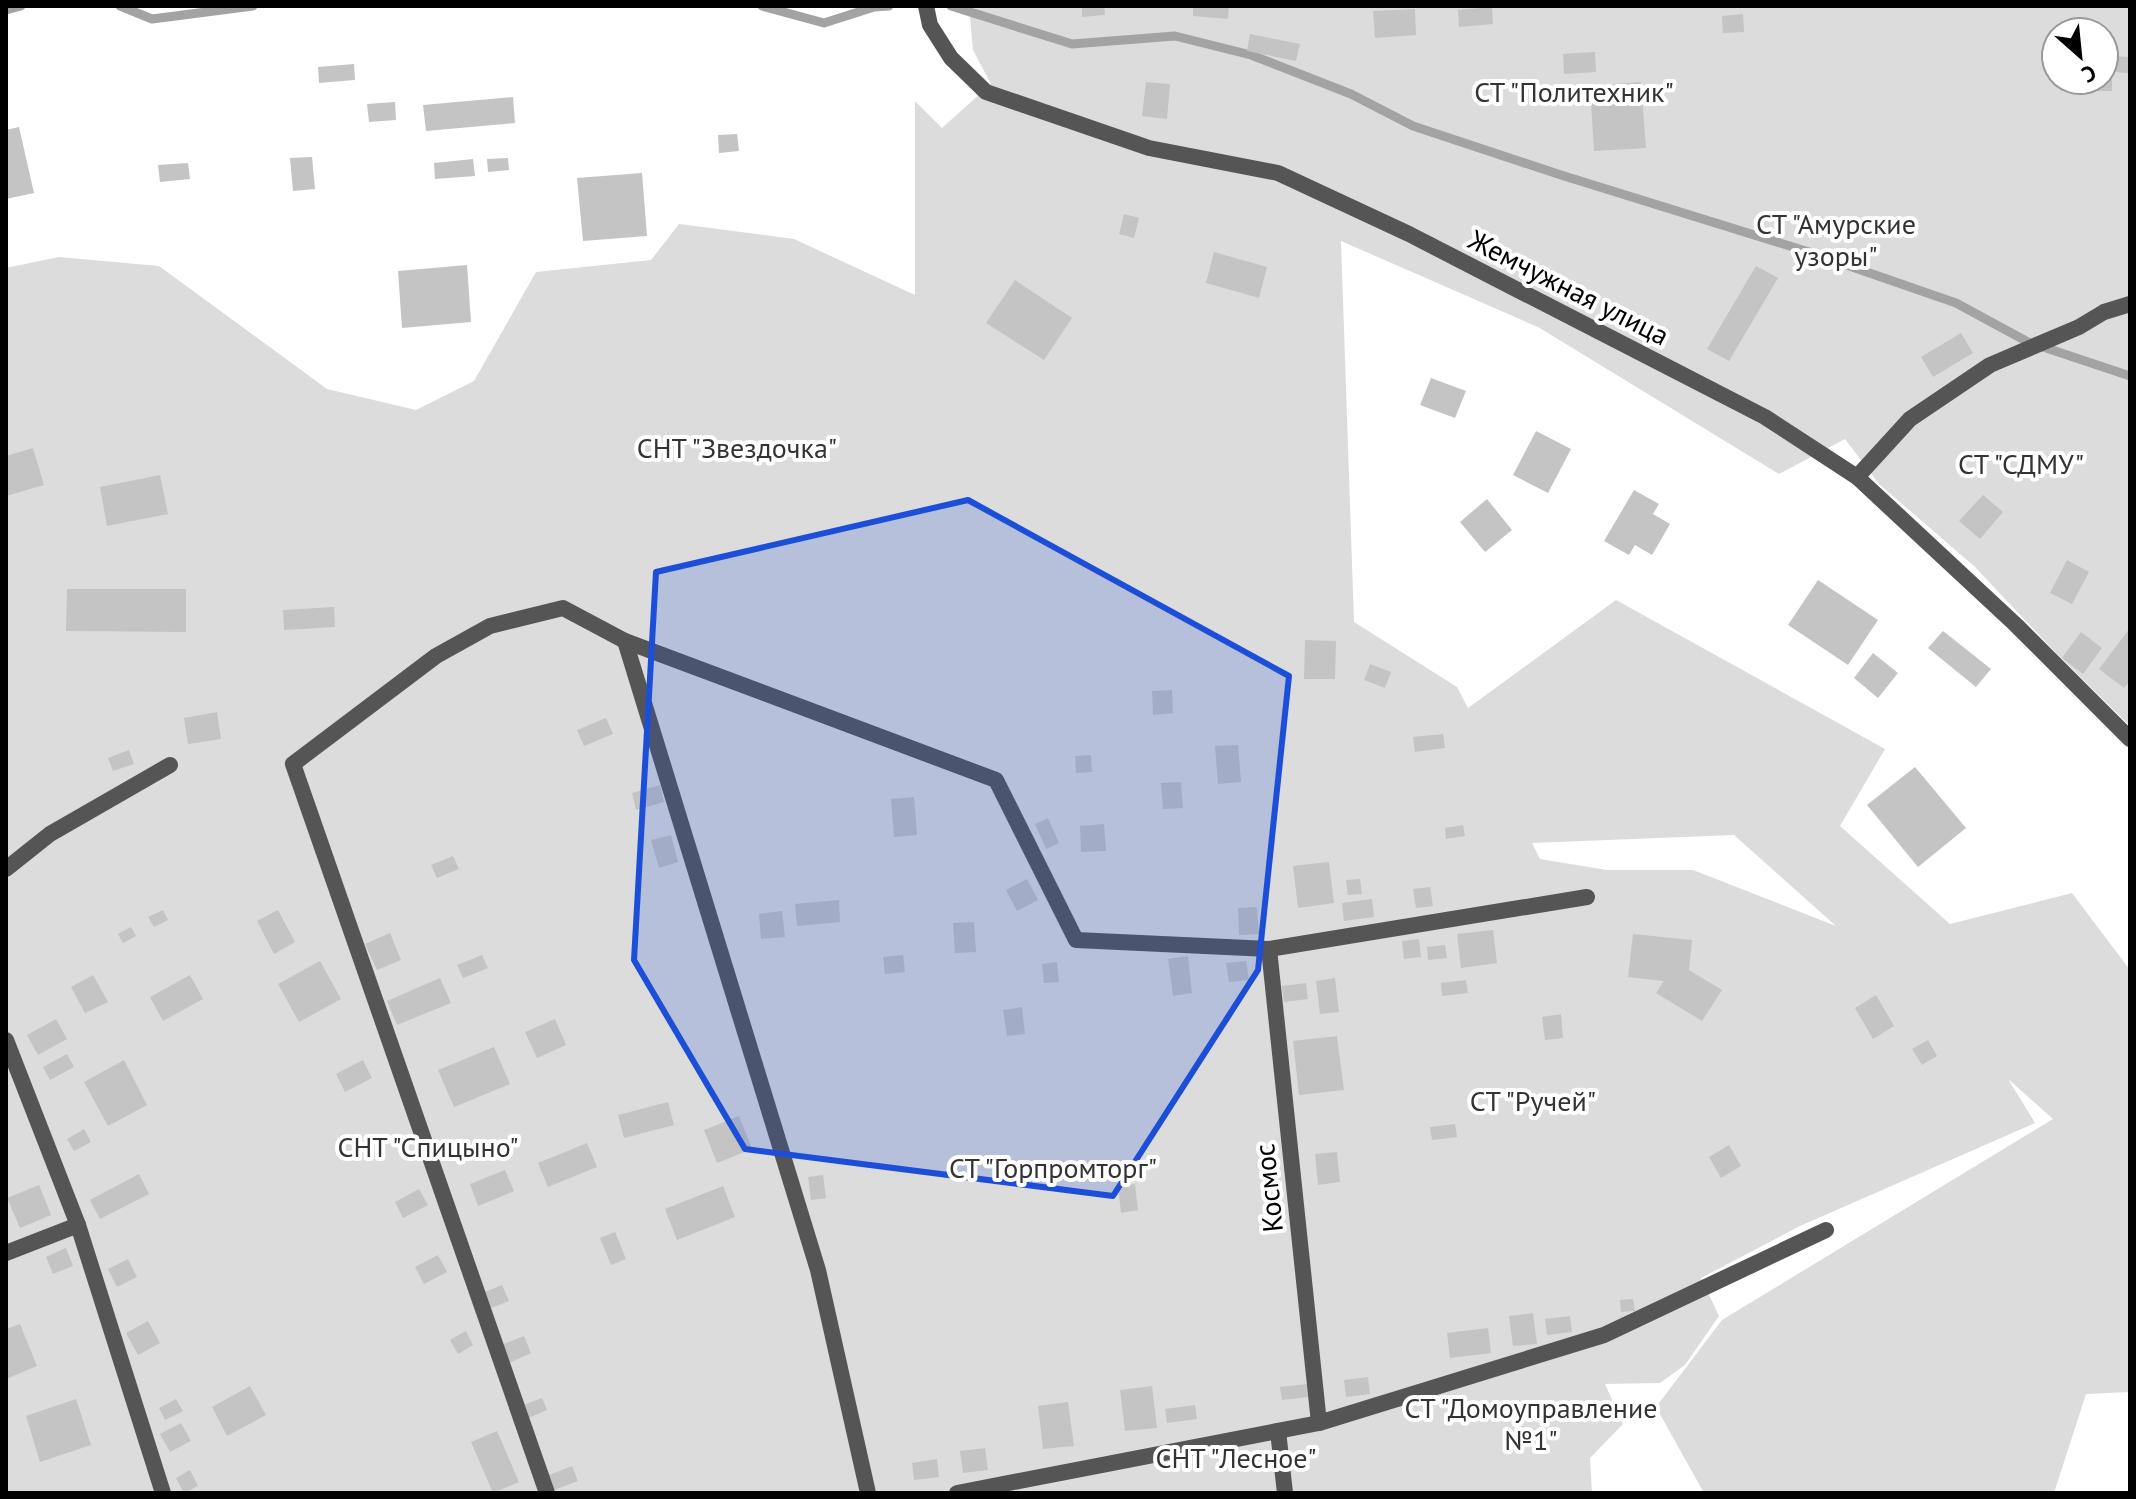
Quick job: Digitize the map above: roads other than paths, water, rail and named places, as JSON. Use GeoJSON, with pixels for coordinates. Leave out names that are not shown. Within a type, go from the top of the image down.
{"type":"FeatureCollection","features":[{"type":"Feature","properties":{"kind":"street","name":"Жемчужная улица"},"geometry":{"type":"LineString","coordinates":[[926,6],[930,25],[951,58],[986,92],[1149,148],[1278,173],[1409,234],[1765,417],[1857,477],[2016,625],[2130,739]]}},
{"type":"Feature","properties":{"kind":"street"},"geometry":{"type":"LineString","coordinates":[[1857,477],[1910,419],[1990,365],[2061,335],[2104,312],[2130,304]]}},
{"type":"Feature","properties":{"kind":"street"},"geometry":{"type":"LineString","coordinates":[[547,1493],[293,764],[436,656],[490,626],[563,608],[625,641],[996,780],[1076,940],[1269,949],[1587,897]]}},
{"type":"Feature","properties":{"kind":"street"},"geometry":{"type":"LineString","coordinates":[[625,641],[818,1270],[868,1493]]}},
{"type":"Feature","properties":{"kind":"street"},"geometry":{"type":"LineString","coordinates":[[6,869],[50,834],[170,765]]}},
{"type":"Feature","properties":{"kind":"street","name":"Космос"},"geometry":{"type":"LineString","coordinates":[[1269,949],[1319,1423]]}},
{"type":"Feature","properties":{"kind":"street"},"geometry":{"type":"LineString","coordinates":[[6,1040],[78,1225],[163,1493]]}},
{"type":"Feature","properties":{"kind":"street"},"geometry":{"type":"LineString","coordinates":[[6,1253],[78,1225]]}},
{"type":"Feature","properties":{"kind":"street"},"geometry":{"type":"LineString","coordinates":[[957,1493],[1319,1423],[1604,1335],[1826,1230]]}},
{"type":"Feature","properties":{"kind":"street"},"geometry":{"type":"LineString","coordinates":[[1278,1431],[1285,1493]]}},
{"type":"Feature","properties":{"kind":"waterway"},"geometry":{"type":"LineString","coordinates":[[6,10],[21,6]]}},
{"type":"Feature","properties":{"kind":"waterway"},"geometry":{"type":"LineString","coordinates":[[120,6],[152,19],[253,6]]}},
{"type":"Feature","properties":{"kind":"waterway"},"geometry":{"type":"LineString","coordinates":[[762,6],[824,23],[874,7],[889,6]]}},
{"type":"Feature","properties":{"kind":"waterway"},"geometry":{"type":"LineString","coordinates":[[951,6],[1072,44],[1175,36],[1251,55],[1351,94],[1413,126],[1809,252],[1956,303],[2028,342],[2130,376]]}},
{"type":"Feature","properties":{"kind":"park label","name":"СТ \"Политехник\""},"geometry":{"type":"Point","coordinates":[1574,91]}},
{"type":"Feature","properties":{"kind":"park label","name":"СТ \"Амурские узоры\""},"geometry":{"type":"Point","coordinates":[1836,239]}},
{"type":"Feature","properties":{"kind":"park label","name":"СНТ \"Звездочка\""},"geometry":{"type":"Point","coordinates":[737,447]}},
{"type":"Feature","properties":{"kind":"park label","name":"СТ \"СДМУ\""},"geometry":{"type":"Point","coordinates":[2021,463]}},
{"type":"Feature","properties":{"kind":"park label","name":"СТ \"Ручей\""},"geometry":{"type":"Point","coordinates":[1533,1100]}},
{"type":"Feature","properties":{"kind":"park label","name":"СНТ \"Спицыно\""},"geometry":{"type":"Point","coordinates":[428,1146]}},
{"type":"Feature","properties":{"kind":"park label","name":"СТ \"Горпромторг\""},"geometry":{"type":"Point","coordinates":[1053,1167]}},
{"type":"Feature","properties":{"kind":"park label","name":"СТ \"Домоуправление №1\""},"geometry":{"type":"Point","coordinates":[1531,1423]}},
{"type":"Feature","properties":{"kind":"park label","name":"СНТ \"Лесное\""},"geometry":{"type":"Point","coordinates":[1236,1457]}}]}
